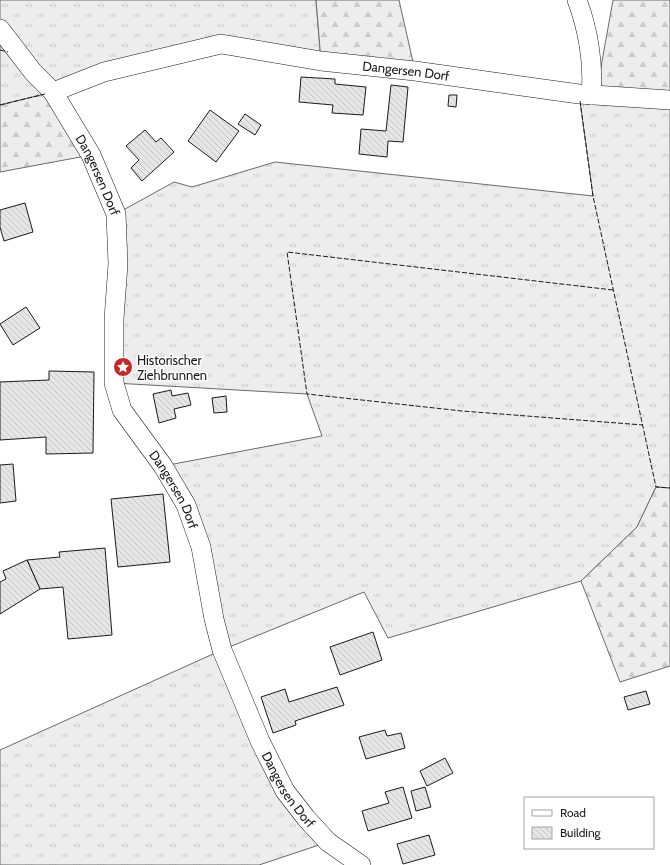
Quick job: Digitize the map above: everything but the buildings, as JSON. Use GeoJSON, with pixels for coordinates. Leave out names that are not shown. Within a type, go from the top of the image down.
{"type":"FeatureCollection","features":[{"type":"Feature","properties":{"kind":"street"},"geometry":{"type":"LineString","coordinates":[[577,0],[588,44],[593,77],[591,95]]}},
{"type":"Feature","properties":{"kind":"street","name":"Dangersen Dorf"},"geometry":{"type":"LineString","coordinates":[[0,29],[33,72],[53,92],[91,155],[116,214],[118,264],[114,319],[114,383],[122,410],[164,466],[186,506],[201,547],[214,619],[222,650],[260,741],[282,784],[306,818],[328,842],[352,863]]}},
{"type":"Feature","properties":{"kind":"street","name":"Dangersen Dorf"},"geometry":{"type":"LineString","coordinates":[[53,92],[104,72],[221,44],[321,61],[591,95],[670,100]]}},
{"type":"Feature","properties":{"kind":"green space"},"geometry":{"type":"Polygon","coordinates":[[[0,0],[316,0],[321,61],[221,44],[53,92],[0,105],[0,0]]]}},
{"type":"Feature","properties":{"kind":"green space"},"geometry":{"type":"Polygon","coordinates":[[[316,0],[399,0],[415,71],[321,61],[316,0]]]}},
{"type":"Feature","properties":{"kind":"green space"},"geometry":{"type":"Polygon","coordinates":[[[613,0],[670,0],[670,100],[596,95],[613,0]]]}},
{"type":"Feature","properties":{"kind":"green space"},"geometry":{"type":"Polygon","coordinates":[[[53,92],[91,155],[0,172],[0,105],[53,92]]]}},
{"type":"Feature","properties":{"kind":"green space"},"geometry":{"type":"Polygon","coordinates":[[[579,94],[670,100],[670,488],[656,487],[637,527],[581,581],[388,638],[364,592],[222,650],[207,581],[163,466],[322,436],[307,394],[114,383],[116,214],[174,182],[192,187],[275,162],[593,196],[579,94]]]}},
{"type":"Feature","properties":{"kind":"green space"},"geometry":{"type":"Polygon","coordinates":[[[656,487],[670,488],[670,666],[620,682],[581,581],[637,527],[656,487]]]}},
{"type":"Feature","properties":{"kind":"green space"},"geometry":{"type":"Polygon","coordinates":[[[222,650],[260,741],[328,842],[259,865],[0,865],[0,750],[222,650]]]}},
{"type":"Feature","properties":{"kind":"fence"},"geometry":{"type":"LineString","coordinates":[[0,50],[8,52]]}},
{"type":"Feature","properties":{"kind":"fence"},"geometry":{"type":"LineString","coordinates":[[0,105],[45,94]]}},
{"type":"Feature","properties":{"kind":"fence"},"geometry":{"type":"LineString","coordinates":[[580,101],[593,196],[656,487],[670,488]]}},
{"type":"Feature","properties":{"kind":"fence"},"geometry":{"type":"LineString","coordinates":[[613,290],[287,252],[307,394],[462,411],[643,425]]}},
{"type":"Feature","properties":{"kind":"place","name":"Historischer Ziehbrunnen"},"geometry":{"type":"Point","coordinates":[123,367]}}]}
